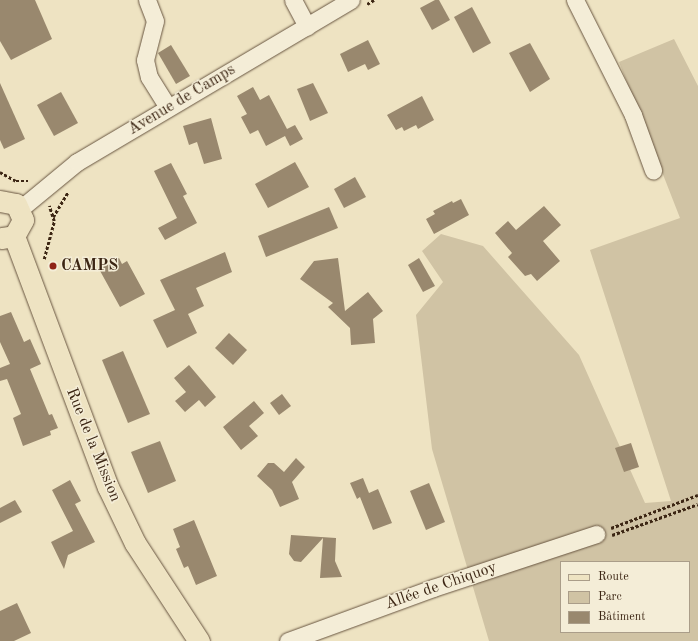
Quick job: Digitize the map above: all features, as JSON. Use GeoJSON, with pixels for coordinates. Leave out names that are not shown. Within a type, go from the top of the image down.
{"type":"FeatureCollection","features":[{"type":"Feature","properties":{"kind":"main road"},"geometry":{"type":"LineString","coordinates":[[0,201],[11,201],[20,209],[24,220],[7,237]]}},
{"type":"Feature","properties":{"kind":"main road","name":"Rue de la Mission"},"geometry":{"type":"LineString","coordinates":[[7,237],[108,487],[135,542],[199,641]]}},
{"type":"Feature","properties":{"kind":"street"},"geometry":{"type":"LineString","coordinates":[[147,0],[154,21],[145,60],[149,77],[168,108]]}},
{"type":"Feature","properties":{"kind":"street"},"geometry":{"type":"LineString","coordinates":[[293,0],[307,26]]}},
{"type":"Feature","properties":{"kind":"street","name":"Avenue de Camps"},"geometry":{"type":"LineString","coordinates":[[20,209],[77,162],[351,0]]}},
{"type":"Feature","properties":{"kind":"street"},"geometry":{"type":"LineString","coordinates":[[575,0],[633,115],[653,170]]}},
{"type":"Feature","properties":{"kind":"street","name":"Allée de Chiquoy"},"geometry":{"type":"LineString","coordinates":[[288,641],[433,588],[596,534]]}},
{"type":"Feature","properties":{"kind":"path"},"geometry":{"type":"LineString","coordinates":[[0,172],[16,181],[31,180],[51,208],[54,221],[43,265]]}},
{"type":"Feature","properties":{"kind":"path"},"geometry":{"type":"LineString","coordinates":[[596,534],[698,495]]}},
{"type":"Feature","properties":{"kind":"green space"},"geometry":{"type":"Polygon","coordinates":[[[674,39],[698,86],[698,641],[489,641],[432,449],[416,315],[443,282],[422,251],[441,234],[483,246],[579,355],[645,503],[671,501],[590,250],[680,218],[619,62],[674,39]]]}},
{"type":"Feature","properties":{"kind":"building"},"geometry":{"type":"Polygon","coordinates":[[[0,0],[35,0],[52,39],[11,60],[0,41],[0,0]]]}},
{"type":"Feature","properties":{"kind":"building"},"geometry":{"type":"Polygon","coordinates":[[[435,0],[439,0],[450,20],[432,30],[420,8],[435,0]]]}},
{"type":"Feature","properties":{"kind":"building"},"geometry":{"type":"Polygon","coordinates":[[[472,7],[491,43],[473,53],[454,17],[472,7]]]}},
{"type":"Feature","properties":{"kind":"building"},"geometry":{"type":"Polygon","coordinates":[[[368,40],[380,64],[368,70],[365,64],[348,72],[340,54],[368,40]]]}},
{"type":"Feature","properties":{"kind":"building"},"geometry":{"type":"Polygon","coordinates":[[[530,43],[550,79],[530,92],[509,53],[530,43]]]}},
{"type":"Feature","properties":{"kind":"building"},"geometry":{"type":"Polygon","coordinates":[[[171,45],[190,76],[176,84],[158,53],[171,45]]]}},
{"type":"Feature","properties":{"kind":"building"},"geometry":{"type":"Polygon","coordinates":[[[0,83],[25,139],[4,149],[0,140],[0,83]]]}},
{"type":"Feature","properties":{"kind":"building"},"geometry":{"type":"Polygon","coordinates":[[[313,83],[328,113],[310,121],[297,89],[313,83]]]}},
{"type":"Feature","properties":{"kind":"building"},"geometry":{"type":"Polygon","coordinates":[[[253,87],[260,100],[269,95],[287,129],[295,125],[303,139],[290,146],[285,136],[266,146],[258,130],[250,134],[241,117],[247,114],[237,96],[253,87]]]}},
{"type":"Feature","properties":{"kind":"building"},"geometry":{"type":"Polygon","coordinates":[[[61,92],[78,123],[54,136],[37,105],[61,92]]]}},
{"type":"Feature","properties":{"kind":"building"},"geometry":{"type":"Polygon","coordinates":[[[422,96],[434,120],[418,129],[416,125],[404,131],[402,127],[396,130],[387,115],[422,96]]]}},
{"type":"Feature","properties":{"kind":"building"},"geometry":{"type":"Polygon","coordinates":[[[211,118],[222,159],[204,164],[197,142],[189,145],[183,126],[211,118]]]}},
{"type":"Feature","properties":{"kind":"building"},"geometry":{"type":"Polygon","coordinates":[[[295,162],[309,187],[268,208],[255,184],[295,162]]]}},
{"type":"Feature","properties":{"kind":"building"},"geometry":{"type":"Polygon","coordinates":[[[171,163],[187,194],[183,196],[197,223],[165,240],[158,228],[177,218],[154,171],[171,163]]]}},
{"type":"Feature","properties":{"kind":"building"},"geometry":{"type":"Polygon","coordinates":[[[355,177],[366,197],[344,208],[334,189],[355,177]]]}},
{"type":"Feature","properties":{"kind":"building"},"geometry":{"type":"Polygon","coordinates":[[[461,199],[469,215],[434,234],[426,219],[435,214],[433,211],[452,201],[453,203],[461,199]]]}},
{"type":"Feature","properties":{"kind":"building"},"geometry":{"type":"Polygon","coordinates":[[[544,206],[561,225],[543,241],[560,261],[537,281],[531,274],[525,276],[508,257],[512,253],[495,233],[508,221],[516,230],[544,206]]]}},
{"type":"Feature","properties":{"kind":"building"},"geometry":{"type":"Polygon","coordinates":[[[329,207],[338,228],[266,257],[258,236],[329,207]]]}},
{"type":"Feature","properties":{"kind":"building"},"geometry":{"type":"Polygon","coordinates":[[[225,252],[232,272],[196,288],[204,306],[188,314],[197,333],[167,348],[153,320],[175,310],[160,280],[225,252]]]}},
{"type":"Feature","properties":{"kind":"building"},"geometry":{"type":"Polygon","coordinates":[[[119,258],[122,264],[127,261],[145,294],[120,307],[99,269],[119,258]]]}},
{"type":"Feature","properties":{"kind":"building"},"geometry":{"type":"Polygon","coordinates":[[[338,258],[345,311],[368,292],[383,311],[373,319],[375,343],[351,345],[350,328],[328,307],[333,303],[300,279],[314,261],[338,258]]]}},
{"type":"Feature","properties":{"kind":"building"},"geometry":{"type":"Polygon","coordinates":[[[419,258],[435,286],[423,292],[408,265],[419,258]]]}},
{"type":"Feature","properties":{"kind":"building"},"geometry":{"type":"Polygon","coordinates":[[[11,312],[24,342],[30,339],[41,364],[30,369],[49,415],[52,414],[58,428],[50,431],[51,435],[23,446],[13,418],[21,414],[7,379],[0,381],[0,368],[10,364],[0,342],[0,316],[11,312]]]}},
{"type":"Feature","properties":{"kind":"building"},"geometry":{"type":"Polygon","coordinates":[[[229,333],[247,350],[233,365],[215,348],[229,333]]]}},
{"type":"Feature","properties":{"kind":"building"},"geometry":{"type":"Polygon","coordinates":[[[123,351],[150,414],[128,423],[102,360],[123,351]]]}},
{"type":"Feature","properties":{"kind":"building"},"geometry":{"type":"Polygon","coordinates":[[[189,365],[216,397],[205,407],[199,400],[185,412],[175,401],[186,392],[174,378],[189,365]]]}},
{"type":"Feature","properties":{"kind":"building"},"geometry":{"type":"Polygon","coordinates":[[[282,394],[291,406],[279,415],[270,403],[282,394]]]}},
{"type":"Feature","properties":{"kind":"building"},"geometry":{"type":"Polygon","coordinates":[[[254,401],[264,413],[249,426],[258,436],[241,450],[223,427],[254,401]]]}},
{"type":"Feature","properties":{"kind":"building"},"geometry":{"type":"Polygon","coordinates":[[[160,441],[176,481],[148,493],[131,452],[160,441]]]}},
{"type":"Feature","properties":{"kind":"building"},"geometry":{"type":"Polygon","coordinates":[[[631,443],[639,467],[624,472],[615,448],[631,443]]]}},
{"type":"Feature","properties":{"kind":"building"},"geometry":{"type":"Polygon","coordinates":[[[296,458],[305,467],[292,482],[299,499],[280,507],[272,490],[257,476],[268,463],[274,463],[284,472],[296,458]]]}},
{"type":"Feature","properties":{"kind":"building"},"geometry":{"type":"Polygon","coordinates":[[[363,478],[369,493],[378,489],[392,523],[373,530],[360,497],[357,499],[350,483],[363,478]]]}},
{"type":"Feature","properties":{"kind":"building"},"geometry":{"type":"Polygon","coordinates":[[[70,480],[81,501],[75,504],[95,542],[68,555],[64,569],[51,542],[73,531],[52,490],[70,480]]]}},
{"type":"Feature","properties":{"kind":"building"},"geometry":{"type":"Polygon","coordinates":[[[429,483],[445,522],[426,530],[410,491],[429,483]]]}},
{"type":"Feature","properties":{"kind":"building"},"geometry":{"type":"Polygon","coordinates":[[[15,500],[22,512],[0,523],[0,508],[15,500]]]}},
{"type":"Feature","properties":{"kind":"building"},"geometry":{"type":"Polygon","coordinates":[[[194,520],[217,576],[196,585],[188,566],[184,568],[176,549],[180,547],[173,529],[194,520]]]}},
{"type":"Feature","properties":{"kind":"building"},"geometry":{"type":"Polygon","coordinates":[[[291,535],[336,538],[335,561],[342,577],[320,578],[323,538],[301,562],[294,561],[289,554],[291,535]]]}},
{"type":"Feature","properties":{"kind":"building"},"geometry":{"type":"Polygon","coordinates":[[[17,603],[31,633],[14,641],[0,641],[0,611],[17,603]]]}},
{"type":"Feature","properties":{"kind":"place","name":"CAMPS"},"geometry":{"type":"Point","coordinates":[53,266]}}]}
